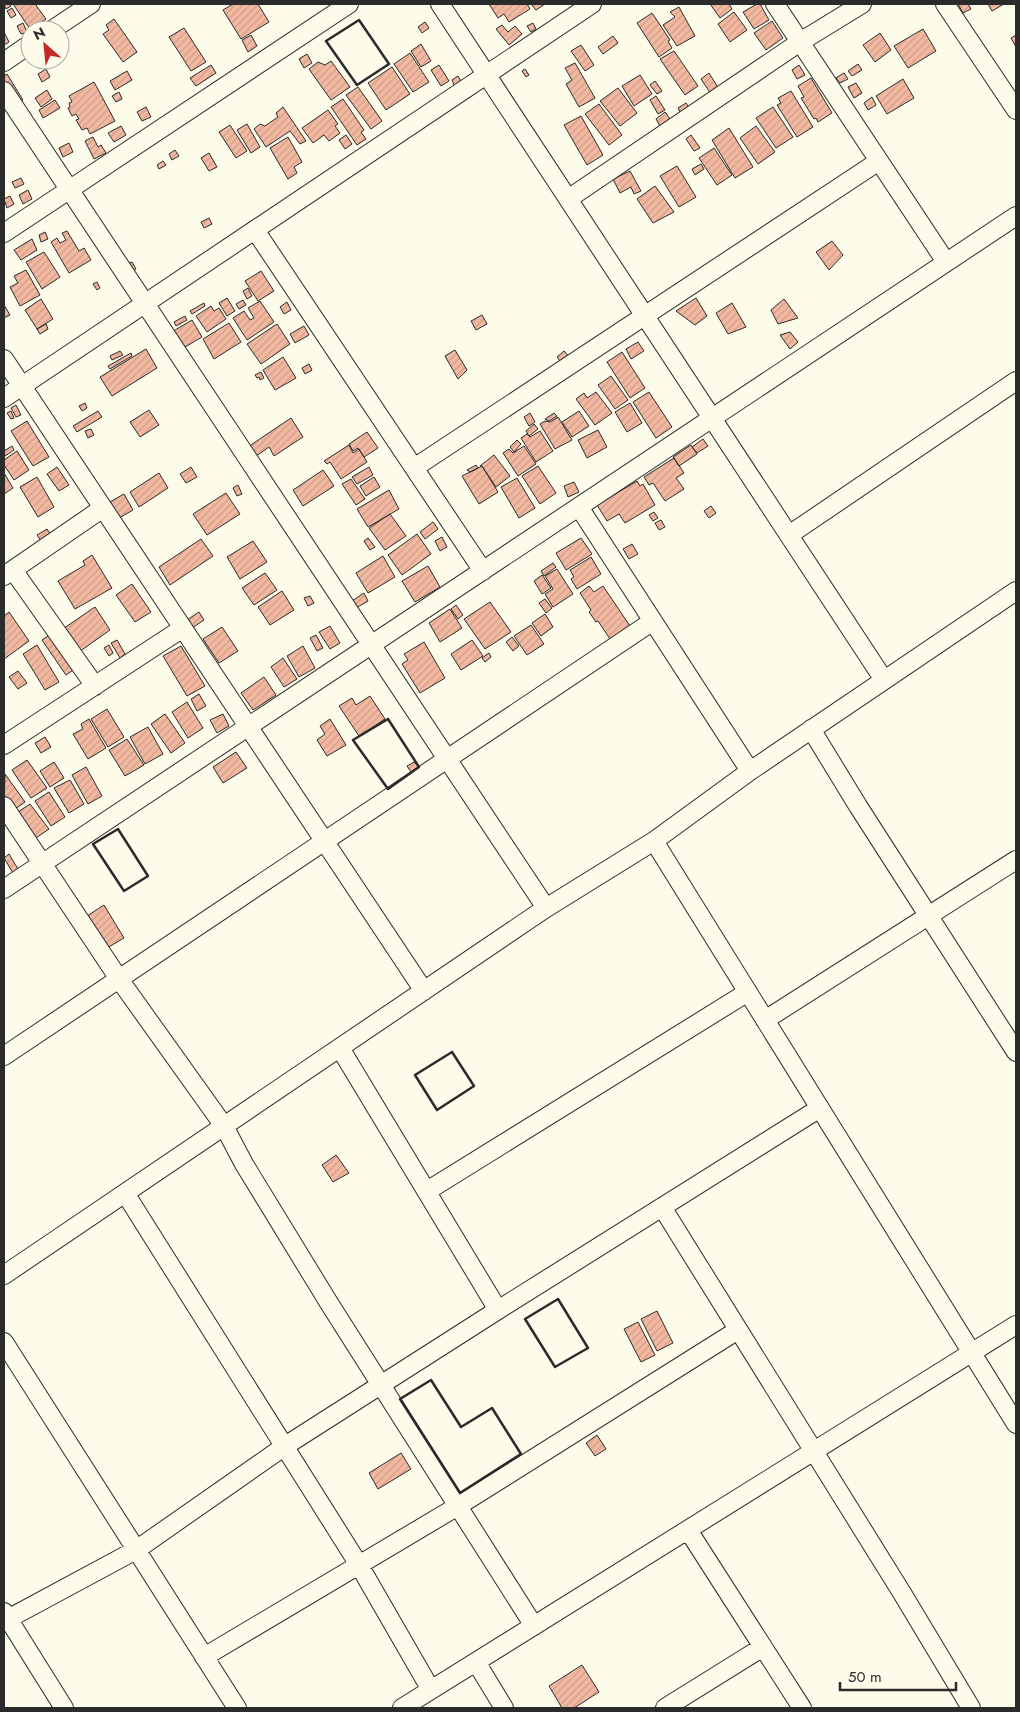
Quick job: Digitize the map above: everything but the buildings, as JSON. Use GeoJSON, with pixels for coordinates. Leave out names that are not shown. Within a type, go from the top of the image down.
{"type":"FeatureCollection","features":[{"type":"Feature","properties":{"kind":"street"},"geometry":{"type":"LineString","coordinates":[[67,20],[91,4]]}},
{"type":"Feature","properties":{"kind":"street"},"geometry":{"type":"LineString","coordinates":[[4,233],[349,4]]}},
{"type":"Feature","properties":{"kind":"street"},"geometry":{"type":"LineString","coordinates":[[440,4],[884,680]]}},
{"type":"Feature","properties":{"kind":"street"},"geometry":{"type":"LineString","coordinates":[[4,398],[592,4]]}},
{"type":"Feature","properties":{"kind":"street"},"geometry":{"type":"LineString","coordinates":[[775,4],[946,262]]}},
{"type":"Feature","properties":{"kind":"street"},"geometry":{"type":"LineString","coordinates":[[568,199],[800,42],[862,4]]}},
{"type":"Feature","properties":{"kind":"street"},"geometry":{"type":"LineString","coordinates":[[945,4],[1016,110]]}},
{"type":"Feature","properties":{"kind":"street"},"geometry":{"type":"LineString","coordinates":[[4,62],[20,51]]}},
{"type":"Feature","properties":{"kind":"street"},"geometry":{"type":"LineString","coordinates":[[4,91],[546,908]]}},
{"type":"Feature","properties":{"kind":"street"},"geometry":{"type":"LineString","coordinates":[[414,468],[879,161]]}},
{"type":"Feature","properties":{"kind":"street"},"geometry":{"type":"LineString","coordinates":[[4,889],[1016,216]]}},
{"type":"Feature","properties":{"kind":"street"},"geometry":{"type":"LineString","coordinates":[[255,230],[483,571]]}},
{"type":"Feature","properties":{"kind":"street"},"geometry":{"type":"LineString","coordinates":[[4,359],[424,991]]}},
{"type":"Feature","properties":{"kind":"street"},"geometry":{"type":"LineString","coordinates":[[789,535],[1016,381]]}},
{"type":"Feature","properties":{"kind":"street"},"geometry":{"type":"LineString","coordinates":[[578,507],[750,771]]}},
{"type":"Feature","properties":{"kind":"street"},"geometry":{"type":"LineString","coordinates":[[95,686],[9,573],[103,508]]}},
{"type":"Feature","properties":{"kind":"street"},"geometry":{"type":"LineString","coordinates":[[4,1275],[546,908],[654,841],[750,771],[1016,591]]}},
{"type":"Feature","properties":{"kind":"street"},"geometry":{"type":"LineString","coordinates":[[4,1056],[652,621]]}},
{"type":"Feature","properties":{"kind":"street"},"geometry":{"type":"LineString","coordinates":[[4,745],[183,628]]}},
{"type":"Feature","properties":{"kind":"street"},"geometry":{"type":"LineString","coordinates":[[811,729],[858,806],[1016,1052]]}},
{"type":"Feature","properties":{"kind":"street"},"geometry":{"type":"LineString","coordinates":[[4,806],[119,979],[224,1126],[244,1164],[380,1385],[534,1626]]}},
{"type":"Feature","properties":{"kind":"street"},"geometry":{"type":"LineString","coordinates":[[654,841],[1016,1424]]}},
{"type":"Feature","properties":{"kind":"street"},"geometry":{"type":"LineString","coordinates":[[765,1020],[1016,860]]}},
{"type":"Feature","properties":{"kind":"street"},"geometry":{"type":"LineString","coordinates":[[427,1191],[748,992]]}},
{"type":"Feature","properties":{"kind":"street"},"geometry":{"type":"LineString","coordinates":[[340,1048],[498,1310]]}},
{"type":"Feature","properties":{"kind":"street"},"geometry":{"type":"LineString","coordinates":[[64,1708],[5,1617],[136,1550],[285,1446],[820,1108]]}},
{"type":"Feature","properties":{"kind":"street"},"geometry":{"type":"LineString","coordinates":[[125,1193],[359,1565],[431,1690]]}},
{"type":"Feature","properties":{"kind":"street"},"geometry":{"type":"LineString","coordinates":[[662,1207],[971,1708]]}},
{"type":"Feature","properties":{"kind":"street"},"geometry":{"type":"LineString","coordinates":[[402,1708],[1016,1324]]}},
{"type":"Feature","properties":{"kind":"street"},"geometry":{"type":"LineString","coordinates":[[204,1657],[458,1506],[738,1330]]}},
{"type":"Feature","properties":{"kind":"street"},"geometry":{"type":"LineString","coordinates":[[4,1342],[237,1708]]}},
{"type":"Feature","properties":{"kind":"street"},"geometry":{"type":"LineString","coordinates":[[688,1530],[802,1708]]}},
{"type":"Feature","properties":{"kind":"street"},"geometry":{"type":"LineString","coordinates":[[665,1708],[763,1646]]}},
{"type":"Feature","properties":{"kind":"street"},"geometry":{"type":"LineString","coordinates":[[476,1662],[504,1708]]}},
{"type":"Feature","properties":{"kind":"wall"},"geometry":{"type":"LineString","coordinates":[[359,20],[389,64],[357,85],[326,41],[359,20]]}},
{"type":"Feature","properties":{"kind":"wall"},"geometry":{"type":"LineString","coordinates":[[388,719],[419,767],[388,789],[353,740],[388,719]]}},
{"type":"Feature","properties":{"kind":"wall"},"geometry":{"type":"LineString","coordinates":[[118,829],[148,876],[124,891],[93,844],[118,829]]}},
{"type":"Feature","properties":{"kind":"wall"},"geometry":{"type":"LineString","coordinates":[[452,1052],[474,1086],[437,1110],[415,1075],[452,1052]]}},
{"type":"Feature","properties":{"kind":"wall"},"geometry":{"type":"LineString","coordinates":[[558,1299],[588,1348],[555,1367],[525,1319],[558,1299]]}},
{"type":"Feature","properties":{"kind":"wall"},"geometry":{"type":"LineString","coordinates":[[431,1380],[461,1427],[492,1408],[521,1454],[460,1493],[400,1399],[431,1380]]}}]}
